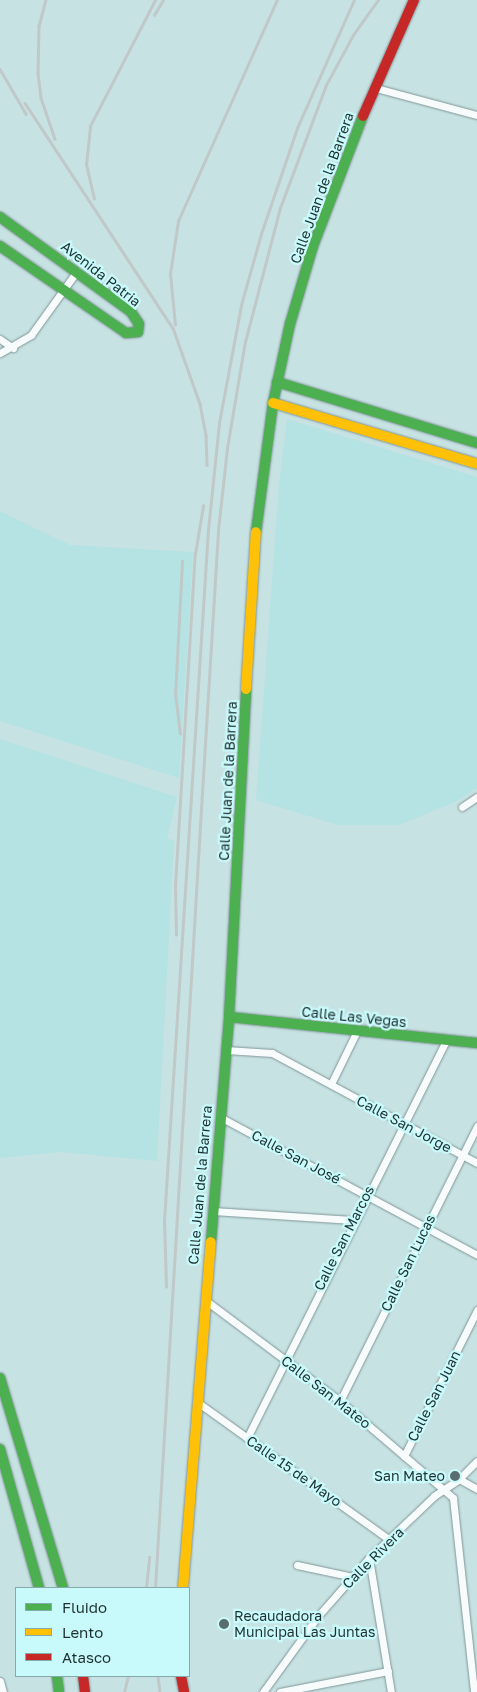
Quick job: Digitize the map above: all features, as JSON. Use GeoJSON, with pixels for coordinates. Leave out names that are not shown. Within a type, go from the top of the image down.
{"type":"FeatureCollection","features":[{"type":"Feature","properties":{"kind":"main road","name":"Calle Juan de la Barrera"},"geometry":{"type":"LineString","coordinates":[[183,1587],[196,1401],[226,1050],[254,546],[273,403],[313,246],[376,88],[414,0]]}},
{"type":"Feature","properties":{"kind":"main road","name":"Avenida Patria"},"geometry":{"type":"LineString","coordinates":[[0,217],[131,312],[140,324],[138,332],[126,333],[0,246]]}},
{"type":"Feature","properties":{"kind":"main road"},"geometry":{"type":"LineString","coordinates":[[277,382],[477,442]]}},
{"type":"Feature","properties":{"kind":"main road"},"geometry":{"type":"LineString","coordinates":[[273,403],[477,464]]}},
{"type":"Feature","properties":{"kind":"main road","name":"Calle Las Vegas"},"geometry":{"type":"LineString","coordinates":[[228,1018],[477,1043]]}},
{"type":"Feature","properties":{"kind":"main road"},"geometry":{"type":"LineString","coordinates":[[0,1378],[63,1587]]}},
{"type":"Feature","properties":{"kind":"main road"},"geometry":{"type":"LineString","coordinates":[[0,1449],[16,1499],[39,1587]]}},
{"type":"Feature","properties":{"kind":"main road"},"geometry":{"type":"LineString","coordinates":[[16,1499],[36,1493]]}},
{"type":"Feature","properties":{"kind":"main road"},"geometry":{"type":"LineString","coordinates":[[57,1677],[59,1692]]}},
{"type":"Feature","properties":{"kind":"main road"},"geometry":{"type":"LineString","coordinates":[[83,1677],[85,1692]]}},
{"type":"Feature","properties":{"kind":"main road"},"geometry":{"type":"LineString","coordinates":[[181,1677],[184,1692]]}},
{"type":"Feature","properties":{"kind":"street"},"geometry":{"type":"LineString","coordinates":[[376,88],[477,115]]}},
{"type":"Feature","properties":{"kind":"street"},"geometry":{"type":"LineString","coordinates":[[0,353],[13,348],[36,329],[77,271]]}},
{"type":"Feature","properties":{"kind":"street"},"geometry":{"type":"LineString","coordinates":[[0,339],[13,348]]}},
{"type":"Feature","properties":{"kind":"street"},"geometry":{"type":"LineString","coordinates":[[462,807],[477,797]]}},
{"type":"Feature","properties":{"kind":"street"},"geometry":{"type":"LineString","coordinates":[[331,1084],[357,1031]]}},
{"type":"Feature","properties":{"kind":"street","name":"Calle San Marcos"},"geometry":{"type":"LineString","coordinates":[[247,1438],[366,1194],[446,1040]]}},
{"type":"Feature","properties":{"kind":"street","name":"Calle San Jorge"},"geometry":{"type":"LineString","coordinates":[[226,1050],[272,1053],[477,1163]]}},
{"type":"Feature","properties":{"kind":"street","name":"Calle San José"},"geometry":{"type":"LineString","coordinates":[[220,1117],[477,1255]]}},
{"type":"Feature","properties":{"kind":"street","name":"Calle San Lucas"},"geometry":{"type":"LineString","coordinates":[[340,1401],[477,1126]]}},
{"type":"Feature","properties":{"kind":"street"},"geometry":{"type":"LineString","coordinates":[[212,1211],[353,1220]]}},
{"type":"Feature","properties":{"kind":"street","name":"Calle San Mateo"},"geometry":{"type":"LineString","coordinates":[[205,1300],[340,1401],[444,1489]]}},
{"type":"Feature","properties":{"kind":"street","name":"Calle San Juan"},"geometry":{"type":"LineString","coordinates":[[404,1456],[477,1310]]}},
{"type":"Feature","properties":{"kind":"street","name":"Calle 15 de Mayo"},"geometry":{"type":"LineString","coordinates":[[196,1401],[391,1541]]}},
{"type":"Feature","properties":{"kind":"street","name":"Calle Rivera"},"geometry":{"type":"LineString","coordinates":[[263,1692],[315,1620],[370,1558],[391,1541],[444,1489],[458,1480],[477,1461]]}},
{"type":"Feature","properties":{"kind":"street"},"geometry":{"type":"LineString","coordinates":[[458,1480],[477,1489]]}},
{"type":"Feature","properties":{"kind":"street"},"geometry":{"type":"LineString","coordinates":[[444,1489],[453,1498],[456,1508],[474,1651],[474,1692]]}},
{"type":"Feature","properties":{"kind":"street"},"geometry":{"type":"LineString","coordinates":[[370,1558],[391,1692]]}},
{"type":"Feature","properties":{"kind":"street"},"geometry":{"type":"LineString","coordinates":[[297,1565],[353,1577]]}},
{"type":"Feature","properties":{"kind":"street"},"geometry":{"type":"LineString","coordinates":[[280,1692],[388,1671]]}},
{"type":"Feature","properties":{"kind":"street"},"geometry":{"type":"LineString","coordinates":[[0,1681],[3,1692]]}},
{"type":"Feature","properties":{"kind":"shaded area"},"geometry":{"type":"Polygon","coordinates":[[[287,419],[477,477],[477,788],[455,802],[399,825],[338,825],[256,800],[279,485],[287,419]]]}},
{"type":"Feature","properties":{"kind":"shaded area"},"geometry":{"type":"Polygon","coordinates":[[[0,511],[70,545],[193,552],[179,778],[0,721],[0,511]]]}},
{"type":"Feature","properties":{"kind":"shaded area"},"geometry":{"type":"Polygon","coordinates":[[[0,739],[177,797],[167,838],[174,841],[157,1161],[61,1152],[0,1158],[0,739]]]}},
{"type":"Feature","properties":{"kind":"railway"},"geometry":{"type":"LineString","coordinates":[[46,0],[39,26],[38,73],[41,98],[55,139]]}},
{"type":"Feature","properties":{"kind":"railway"},"geometry":{"type":"LineString","coordinates":[[94,199],[86,165],[90,126],[155,0]]}},
{"type":"Feature","properties":{"kind":"railway"},"geometry":{"type":"LineString","coordinates":[[154,15],[163,0]]}},
{"type":"Feature","properties":{"kind":"railway"},"geometry":{"type":"LineString","coordinates":[[175,325],[170,274],[178,221],[277,0]]}},
{"type":"Feature","properties":{"kind":"railway"},"geometry":{"type":"LineString","coordinates":[[166,1287],[164,1221],[208,530],[219,423],[241,305],[261,234],[297,128],[354,0]]}},
{"type":"Feature","properties":{"kind":"railway"},"geometry":{"type":"LineString","coordinates":[[155,1587],[218,530],[227,448],[245,342],[280,208],[326,85],[353,35],[378,0]]}},
{"type":"Feature","properties":{"kind":"railway"},"geometry":{"type":"LineString","coordinates":[[0,69],[26,114]]}},
{"type":"Feature","properties":{"kind":"railway"},"geometry":{"type":"LineString","coordinates":[[25,103],[173,328],[200,404],[206,435],[207,465]]}},
{"type":"Feature","properties":{"kind":"railway"},"geometry":{"type":"LineString","coordinates":[[176,935],[175,886],[195,554],[203,506]]}},
{"type":"Feature","properties":{"kind":"railway"},"geometry":{"type":"LineString","coordinates":[[180,734],[175,696],[182,561]]}},
{"type":"Feature","properties":{"kind":"railway"},"geometry":{"type":"LineString","coordinates":[[146,1587],[149,1557]]}},
{"type":"Feature","properties":{"kind":"railway"},"geometry":{"type":"LineString","coordinates":[[124,1692],[128,1677]]}},
{"type":"Feature","properties":{"kind":"railway"},"geometry":{"type":"LineString","coordinates":[[158,1677],[160,1692]]}},
{"type":"Feature","properties":{"kind":"traffic: fast"},"geometry":{"type":"LineString","coordinates":[[256,532],[273,403],[290,324],[313,246],[363,116]]}},
{"type":"Feature","properties":{"kind":"traffic: fast"},"geometry":{"type":"LineString","coordinates":[[0,217],[131,312],[139,324],[138,332],[126,333],[0,246]]}},
{"type":"Feature","properties":{"kind":"traffic: fast"},"geometry":{"type":"LineString","coordinates":[[277,382],[477,443]]}},
{"type":"Feature","properties":{"kind":"traffic: fast"},"geometry":{"type":"LineString","coordinates":[[211,1242],[229,1017],[246,689]]}},
{"type":"Feature","properties":{"kind":"traffic: fast"},"geometry":{"type":"LineString","coordinates":[[229,1017],[477,1043]]}},
{"type":"Feature","properties":{"kind":"traffic: fast"},"geometry":{"type":"LineString","coordinates":[[0,1378],[63,1587]]}},
{"type":"Feature","properties":{"kind":"traffic: fast"},"geometry":{"type":"LineString","coordinates":[[0,1449],[39,1587]]}},
{"type":"Feature","properties":{"kind":"traffic: fast"},"geometry":{"type":"LineString","coordinates":[[57,1677],[59,1692]]}},
{"type":"Feature","properties":{"kind":"traffic: slow"},"geometry":{"type":"LineString","coordinates":[[273,403],[477,464]]}},
{"type":"Feature","properties":{"kind":"traffic: slow"},"geometry":{"type":"LineString","coordinates":[[246,689],[256,532]]}},
{"type":"Feature","properties":{"kind":"traffic: slow"},"geometry":{"type":"LineString","coordinates":[[183,1587],[211,1242]]}},
{"type":"Feature","properties":{"kind":"traffic: jam"},"geometry":{"type":"LineString","coordinates":[[363,116],[414,0]]}},
{"type":"Feature","properties":{"kind":"traffic: jam"},"geometry":{"type":"LineString","coordinates":[[83,1677],[85,1692]]}},
{"type":"Feature","properties":{"kind":"traffic: jam"},"geometry":{"type":"LineString","coordinates":[[181,1677],[184,1692]]}},
{"type":"Feature","properties":{"kind":"place","name":"San Mateo"},"geometry":{"type":"Point","coordinates":[455,1476]}},
{"type":"Feature","properties":{"kind":"place","name":"Recaudadora Municipal Las Juntas"},"geometry":{"type":"Point","coordinates":[224,1624]}}]}
